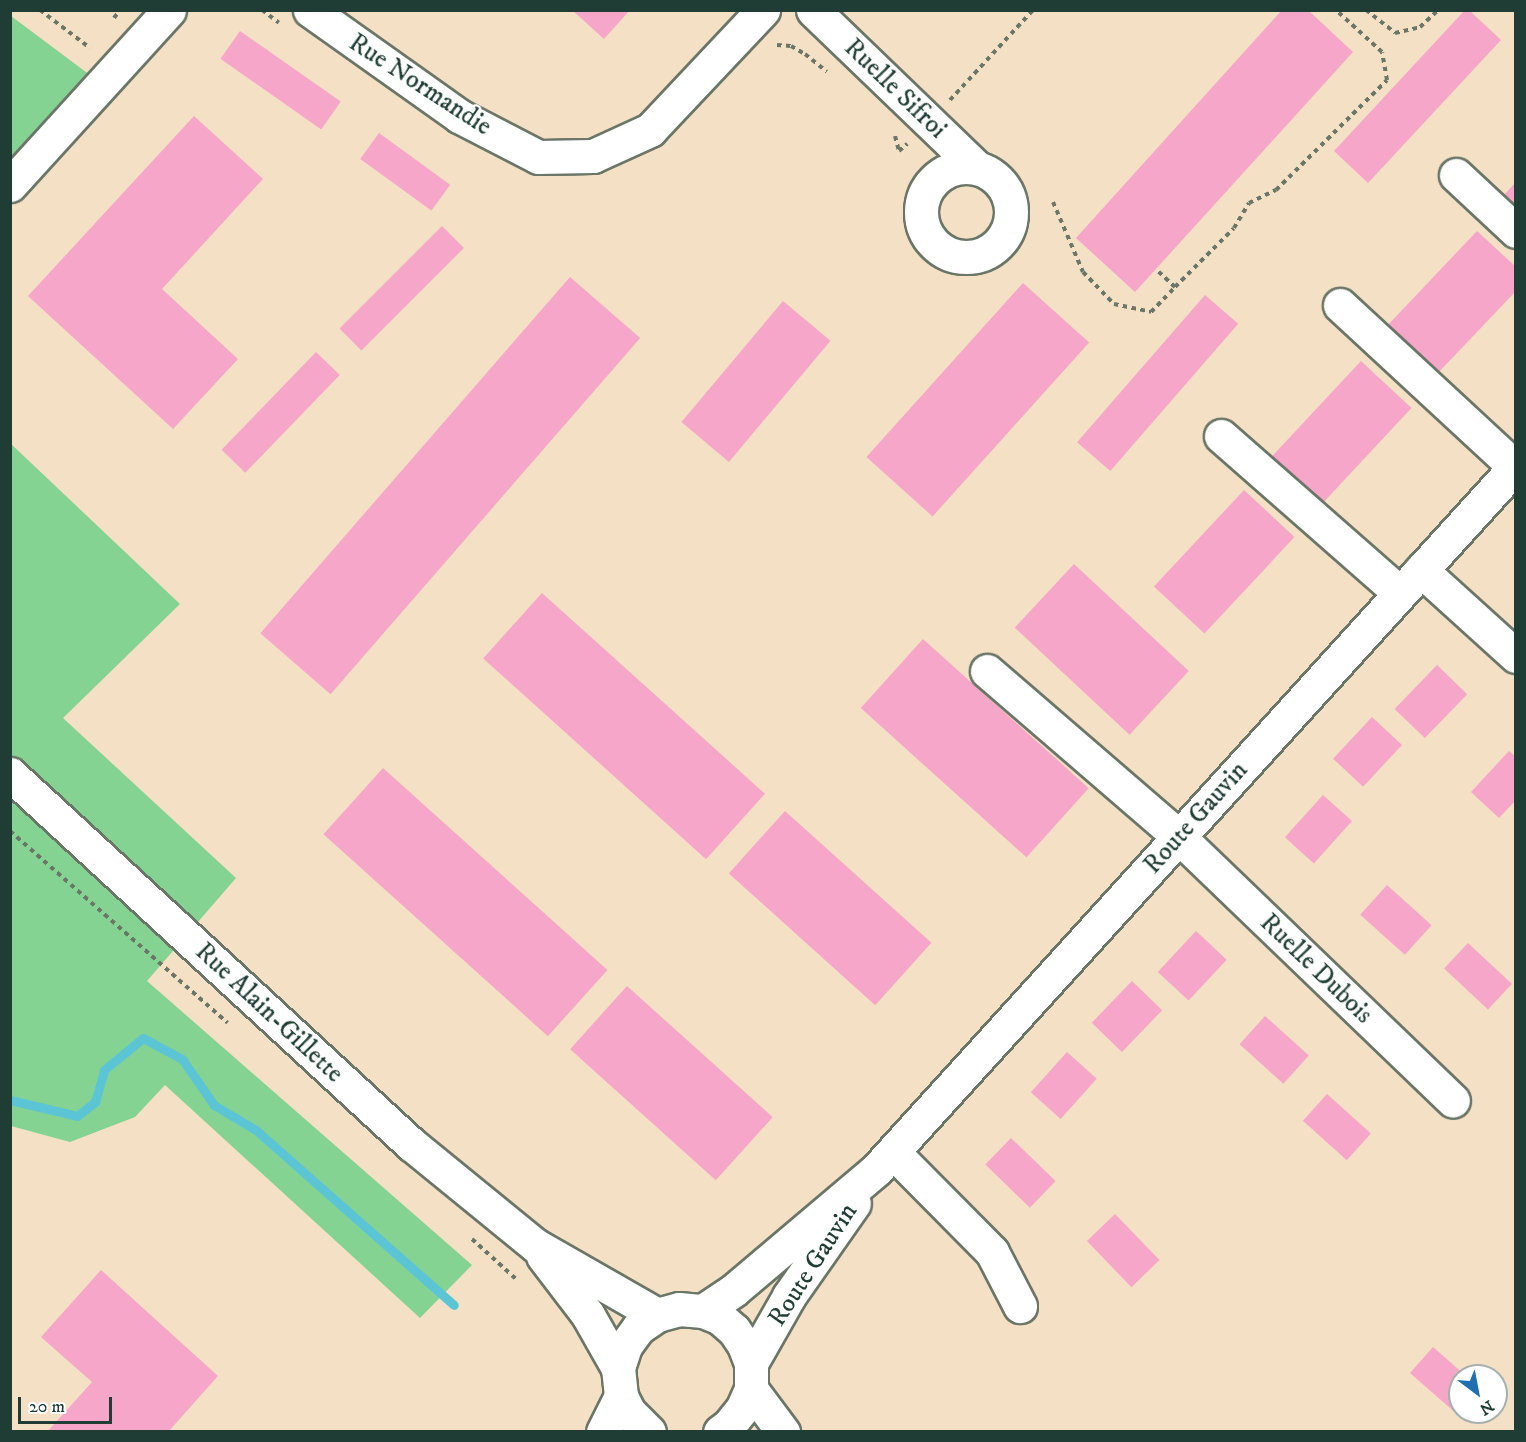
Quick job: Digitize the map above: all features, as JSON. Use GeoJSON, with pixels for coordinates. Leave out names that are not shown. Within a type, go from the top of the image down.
{"type":"FeatureCollection","features":[{"type":"Feature","properties":{"kind":"street"},"geometry":{"type":"LineString","coordinates":[[10,185],[168,10]]}},
{"type":"Feature","properties":{"kind":"street","name":"Rue Normandie"},"geometry":{"type":"LineString","coordinates":[[310,10],[459,116],[538,157],[592,156],[650,130],[763,10]]}},
{"type":"Feature","properties":{"kind":"street","name":"Ruelle Sifroi"},"geometry":{"type":"LineString","coordinates":[[813,10],[977,168]]}},
{"type":"Feature","properties":{"kind":"street"},"geometry":{"type":"LineString","coordinates":[[1456,175],[1515,231]]}},
{"type":"Feature","properties":{"kind":"street"},"geometry":{"type":"LineString","coordinates":[[1340,304],[1515,466]]}},
{"type":"Feature","properties":{"kind":"street"},"geometry":{"type":"LineString","coordinates":[[1221,436],[1411,582],[1515,656]]}},
{"type":"Feature","properties":{"kind":"street","name":"Route Gauvin"},"geometry":{"type":"LineString","coordinates":[[720,1431],[728,1426],[742,1409],[751,1376],[789,1296],[885,1161],[1515,466]]}},
{"type":"Feature","properties":{"kind":"street","name":"Ruelle Dubois"},"geometry":{"type":"LineString","coordinates":[[987,671],[1179,837],[1453,1101]]}},
{"type":"Feature","properties":{"kind":"street","name":"Rue Alain-Gillette"},"geometry":{"type":"LineString","coordinates":[[10,774],[411,1144],[535,1245],[657,1315]]}},
{"type":"Feature","properties":{"kind":"street"},"geometry":{"type":"LineString","coordinates":[[885,1161],[992,1252],[1020,1305]]}},
{"type":"Feature","properties":{"kind":"street","name":"Route Gauvin"},"geometry":{"type":"LineString","coordinates":[[703,1311],[734,1290],[885,1161]]}},
{"type":"Feature","properties":{"kind":"street","name":"Rue Alain-Gillette"},"geometry":{"type":"LineString","coordinates":[[535,1245],[588,1315],[620,1382],[629,1412],[649,1431]]}},
{"type":"Feature","properties":{"kind":"street"},"geometry":{"type":"LineString","coordinates":[[603,1431],[620,1382],[625,1346],[638,1328],[657,1315],[679,1309],[703,1311],[720,1318],[734,1330],[744,1345],[751,1376],[783,1431]]}},
{"type":"Feature","properties":{"kind":"path"},"geometry":{"type":"LineString","coordinates":[[40,10],[118,66]]}},
{"type":"Feature","properties":{"kind":"path"},"geometry":{"type":"LineString","coordinates":[[262,10],[280,24]]}},
{"type":"Feature","properties":{"kind":"path"},"geometry":{"type":"LineString","coordinates":[[952,98],[1033,10]]}},
{"type":"Feature","properties":{"kind":"path"},"geometry":{"type":"LineString","coordinates":[[1053,202],[1083,272],[1114,304],[1151,312],[1234,228],[1249,203],[1276,190],[1387,80],[1382,52],[1336,10]]}},
{"type":"Feature","properties":{"kind":"path"},"geometry":{"type":"LineString","coordinates":[[1366,10],[1395,33],[1419,27],[1438,10]]}},
{"type":"Feature","properties":{"kind":"path"},"geometry":{"type":"LineString","coordinates":[[772,47],[779,44],[791,46],[805,54],[830,75]]}},
{"type":"Feature","properties":{"kind":"path"},"geometry":{"type":"LineString","coordinates":[[890,128],[899,151]]}},
{"type":"Feature","properties":{"kind":"path"},"geometry":{"type":"LineString","coordinates":[[1156,269],[1175,287]]}},
{"type":"Feature","properties":{"kind":"path"},"geometry":{"type":"LineString","coordinates":[[10,831],[233,1027]]}},
{"type":"Feature","properties":{"kind":"path"},"geometry":{"type":"LineString","coordinates":[[464,1232],[522,1284]]}},
{"type":"Feature","properties":{"kind":"green space"},"geometry":{"type":"Polygon","coordinates":[[[11,16],[102,84],[11,185],[11,16]]]}},
{"type":"Feature","properties":{"kind":"green space"},"geometry":{"type":"Polygon","coordinates":[[[10,443],[180,604],[63,718],[236,878],[147,981],[472,1265],[420,1318],[165,1085],[135,1117],[70,1142],[11,1126],[10,443]]]}},
{"type":"Feature","properties":{"kind":"building"},"geometry":{"type":"Polygon","coordinates":[[[572,10],[630,10],[604,39],[572,10]]]}},
{"type":"Feature","properties":{"kind":"building"},"geometry":{"type":"Polygon","coordinates":[[[1282,10],[1308,10],[1353,52],[1135,292],[1076,238],[1282,10]]]}},
{"type":"Feature","properties":{"kind":"building"},"geometry":{"type":"Polygon","coordinates":[[[1465,10],[1469,10],[1501,40],[1368,183],[1334,151],[1465,10]]]}},
{"type":"Feature","properties":{"kind":"building"},"geometry":{"type":"Polygon","coordinates":[[[240,31],[341,102],[321,129],[220,59],[240,31]]]}},
{"type":"Feature","properties":{"kind":"building"},"geometry":{"type":"Polygon","coordinates":[[[194,116],[263,179],[162,289],[238,359],[173,429],[28,296],[194,116]]]}},
{"type":"Feature","properties":{"kind":"building"},"geometry":{"type":"Polygon","coordinates":[[[379,133],[450,185],[431,211],[360,159],[379,133]]]}},
{"type":"Feature","properties":{"kind":"building"},"geometry":{"type":"Polygon","coordinates":[[[1516,182],[1516,209],[1502,197],[1516,182]]]}},
{"type":"Feature","properties":{"kind":"building"},"geometry":{"type":"Polygon","coordinates":[[[442,226],[464,248],[361,350],[339,329],[442,226]]]}},
{"type":"Feature","properties":{"kind":"building"},"geometry":{"type":"Polygon","coordinates":[[[1477,231],[1516,267],[1516,291],[1437,374],[1386,327],[1477,231]]]}},
{"type":"Feature","properties":{"kind":"building"},"geometry":{"type":"Polygon","coordinates":[[[570,277],[640,338],[331,694],[260,633],[570,277]]]}},
{"type":"Feature","properties":{"kind":"building"},"geometry":{"type":"Polygon","coordinates":[[[1023,283],[1089,343],[933,516],[866,457],[1023,283]]]}},
{"type":"Feature","properties":{"kind":"building"},"geometry":{"type":"Polygon","coordinates":[[[1205,295],[1238,324],[1110,471],[1077,442],[1205,295]]]}},
{"type":"Feature","properties":{"kind":"building"},"geometry":{"type":"Polygon","coordinates":[[[783,301],[830,341],[729,462],[681,422],[783,301]]]}},
{"type":"Feature","properties":{"kind":"building"},"geometry":{"type":"Polygon","coordinates":[[[316,352],[340,375],[245,473],[222,450],[316,352]]]}},
{"type":"Feature","properties":{"kind":"building"},"geometry":{"type":"Polygon","coordinates":[[[1361,361],[1411,408],[1321,505],[1271,458],[1361,361]]]}},
{"type":"Feature","properties":{"kind":"building"},"geometry":{"type":"Polygon","coordinates":[[[1244,490],[1294,537],[1204,634],[1154,587],[1244,490]]]}},
{"type":"Feature","properties":{"kind":"building"},"geometry":{"type":"Polygon","coordinates":[[[1074,564],[1189,671],[1129,735],[1015,628],[1074,564]]]}},
{"type":"Feature","properties":{"kind":"building"},"geometry":{"type":"Polygon","coordinates":[[[542,593],[765,794],[706,859],[483,658],[542,593]]]}},
{"type":"Feature","properties":{"kind":"building"},"geometry":{"type":"Polygon","coordinates":[[[923,639],[1089,788],[1026,857],[861,708],[923,639]]]}},
{"type":"Feature","properties":{"kind":"building"},"geometry":{"type":"Polygon","coordinates":[[[1437,665],[1467,694],[1425,738],[1395,709],[1437,665]]]}},
{"type":"Feature","properties":{"kind":"building"},"geometry":{"type":"Polygon","coordinates":[[[1372,717],[1402,745],[1363,787],[1333,759],[1372,717]]]}},
{"type":"Feature","properties":{"kind":"building"},"geometry":{"type":"Polygon","coordinates":[[[1509,751],[1516,757],[1516,800],[1499,818],[1471,792],[1509,751]]]}},
{"type":"Feature","properties":{"kind":"building"},"geometry":{"type":"Polygon","coordinates":[[[383,768],[607,970],[548,1036],[323,834],[383,768]]]}},
{"type":"Feature","properties":{"kind":"building"},"geometry":{"type":"Polygon","coordinates":[[[1323,795],[1352,821],[1314,863],[1285,837],[1323,795]]]}},
{"type":"Feature","properties":{"kind":"building"},"geometry":{"type":"Polygon","coordinates":[[[785,811],[931,943],[875,1005],[729,873],[785,811]]]}},
{"type":"Feature","properties":{"kind":"building"},"geometry":{"type":"Polygon","coordinates":[[[1387,885],[1432,925],[1405,955],[1360,915],[1387,885]]]}},
{"type":"Feature","properties":{"kind":"building"},"geometry":{"type":"Polygon","coordinates":[[[1196,931],[1227,960],[1189,1001],[1158,972],[1196,931]]]}},
{"type":"Feature","properties":{"kind":"building"},"geometry":{"type":"Polygon","coordinates":[[[1468,943],[1512,984],[1488,1010],[1444,969],[1468,943]]]}},
{"type":"Feature","properties":{"kind":"building"},"geometry":{"type":"Polygon","coordinates":[[[1132,981],[1162,1010],[1122,1052],[1092,1023],[1132,981]]]}},
{"type":"Feature","properties":{"kind":"building"},"geometry":{"type":"Polygon","coordinates":[[[627,986],[773,1117],[716,1180],[570,1049],[627,986]]]}},
{"type":"Feature","properties":{"kind":"building"},"geometry":{"type":"Polygon","coordinates":[[[1265,1016],[1309,1055],[1283,1084],[1240,1044],[1265,1016]]]}},
{"type":"Feature","properties":{"kind":"building"},"geometry":{"type":"Polygon","coordinates":[[[1067,1052],[1097,1079],[1061,1119],[1031,1092],[1067,1052]]]}},
{"type":"Feature","properties":{"kind":"building"},"geometry":{"type":"Polygon","coordinates":[[[1327,1094],[1371,1133],[1347,1160],[1303,1121],[1327,1094]]]}},
{"type":"Feature","properties":{"kind":"building"},"geometry":{"type":"Polygon","coordinates":[[[1011,1138],[1056,1181],[1030,1208],[985,1165],[1011,1138]]]}},
{"type":"Feature","properties":{"kind":"building"},"geometry":{"type":"Polygon","coordinates":[[[1115,1214],[1159,1260],[1131,1287],[1087,1241],[1115,1214]]]}},
{"type":"Feature","properties":{"kind":"building"},"geometry":{"type":"Polygon","coordinates":[[[101,1270],[218,1376],[168,1432],[47,1432],[92,1382],[41,1337],[101,1270]]]}},
{"type":"Feature","properties":{"kind":"building"},"geometry":{"type":"Polygon","coordinates":[[[1433,1347],[1452,1364],[1448,1364],[1448,1406],[1410,1373],[1433,1347]]]}},
{"type":"Feature","properties":{"kind":"waterway"},"geometry":{"type":"LineString","coordinates":[[10,1100],[77,1116],[95,1102],[104,1070],[143,1038],[182,1059],[214,1105],[256,1130],[454,1305]]}}]}
